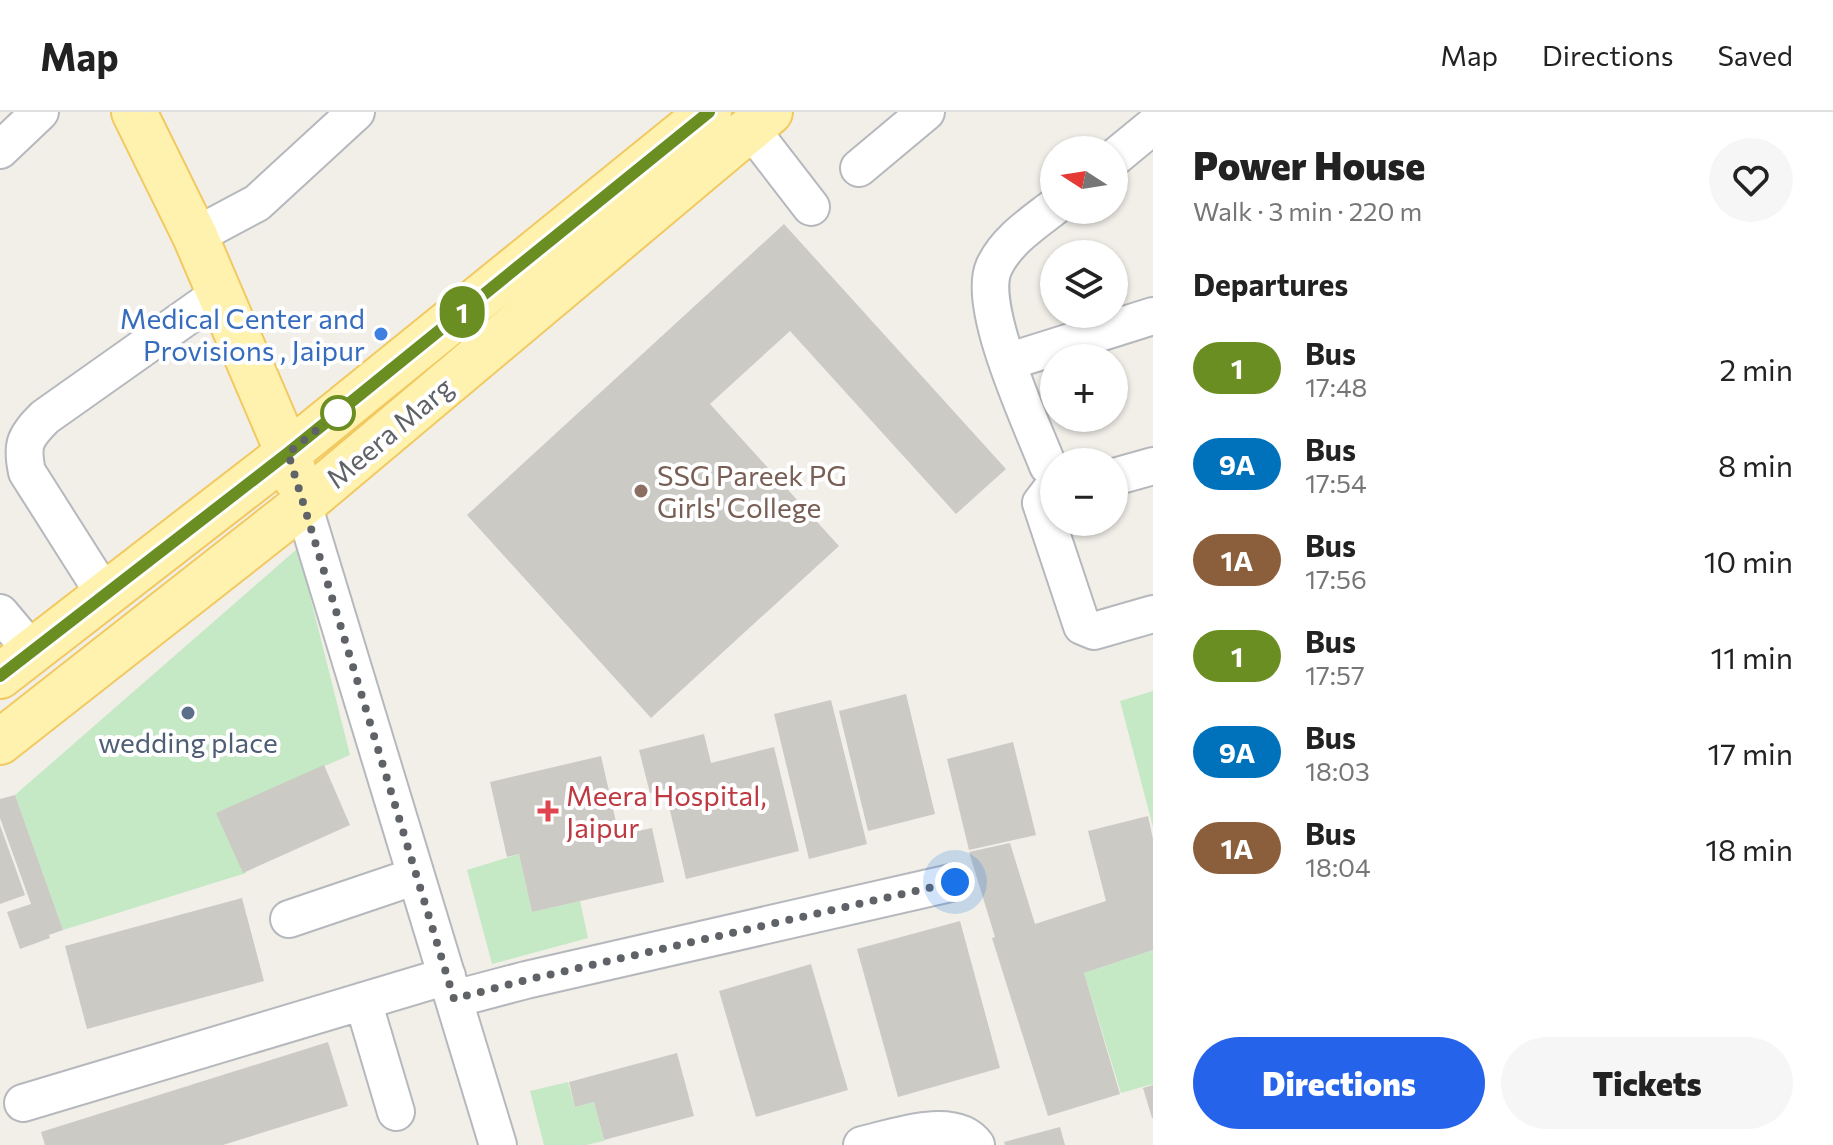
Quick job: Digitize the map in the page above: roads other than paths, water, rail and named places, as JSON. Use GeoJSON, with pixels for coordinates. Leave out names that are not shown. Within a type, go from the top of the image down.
{"type":"FeatureCollection","features":[{"type":"Feature","properties":{"kind":"main road"},"geometry":{"type":"LineString","coordinates":[[134,112],[195,236],[288,453],[303,504]]}},
{"type":"Feature","properties":{"kind":"main road","name":"Meera Marg"},"geometry":{"type":"LineString","coordinates":[[16,664],[288,453],[709,112]]}},
{"type":"Feature","properties":{"kind":"main road","name":"Meera Marg"},"geometry":{"type":"LineString","coordinates":[[0,742],[303,504],[760,120]]}},
{"type":"Feature","properties":{"kind":"street"},"geometry":{"type":"LineString","coordinates":[[0,150],[40,112]]}},
{"type":"Feature","properties":{"kind":"street"},"geometry":{"type":"LineString","coordinates":[[195,236],[257,203],[356,112]]}},
{"type":"Feature","properties":{"kind":"street"},"geometry":{"type":"LineString","coordinates":[[859,168],[926,112]]}},
{"type":"Feature","properties":{"kind":"street"},"geometry":{"type":"LineString","coordinates":[[760,120],[811,207]]}},
{"type":"Feature","properties":{"kind":"street"},"geometry":{"type":"LineString","coordinates":[[1128,147],[1153,126]]}},
{"type":"Feature","properties":{"kind":"street"},"geometry":{"type":"LineString","coordinates":[[1040,218],[1011,241],[992,269],[990,303],[1007,362],[1041,448]]}},
{"type":"Feature","properties":{"kind":"street"},"geometry":{"type":"LineString","coordinates":[[105,595],[27,472],[22,452],[31,431],[45,417],[219,294]]}},
{"type":"Feature","properties":{"kind":"street"},"geometry":{"type":"LineString","coordinates":[[1007,362],[1153,316]]}},
{"type":"Feature","properties":{"kind":"street"},"geometry":{"type":"LineString","coordinates":[[1128,473],[1153,466]]}},
{"type":"Feature","properties":{"kind":"street"},"geometry":{"type":"LineString","coordinates":[[303,504],[498,1145]]}},
{"type":"Feature","properties":{"kind":"street"},"geometry":{"type":"LineString","coordinates":[[1052,536],[1082,626],[1094,631],[1153,614]]}},
{"type":"Feature","properties":{"kind":"street"},"geometry":{"type":"LineString","coordinates":[[0,613],[16,664]]}},
{"type":"Feature","properties":{"kind":"street"},"geometry":{"type":"LineString","coordinates":[[289,919],[416,876]]}},
{"type":"Feature","properties":{"kind":"street"},"geometry":{"type":"LineString","coordinates":[[23,1103],[363,1001],[450,987],[526,980],[955,882]]}},
{"type":"Feature","properties":{"kind":"street"},"geometry":{"type":"LineString","coordinates":[[363,1001],[396,1112]]}},
{"type":"Feature","properties":{"kind":"street"},"geometry":{"type":"LineString","coordinates":[[862,1145],[946,1128],[972,1139],[976,1145]]}},
{"type":"Feature","properties":{"kind":"place","name":"Medical Center and Provisions , Jaipur"},"geometry":{"type":"Point","coordinates":[381,334]}},
{"type":"Feature","properties":{"kind":"place","name":"SSG Pareek PG Girls' College"},"geometry":{"type":"Point","coordinates":[641,491]}},
{"type":"Feature","properties":{"kind":"place","name":"wedding place"},"geometry":{"type":"Point","coordinates":[188,713]}},
{"type":"Feature","properties":{"kind":"place","name":"Meera Hospital, Jaipur"},"geometry":{"type":"Point","coordinates":[548,811]}}]}
